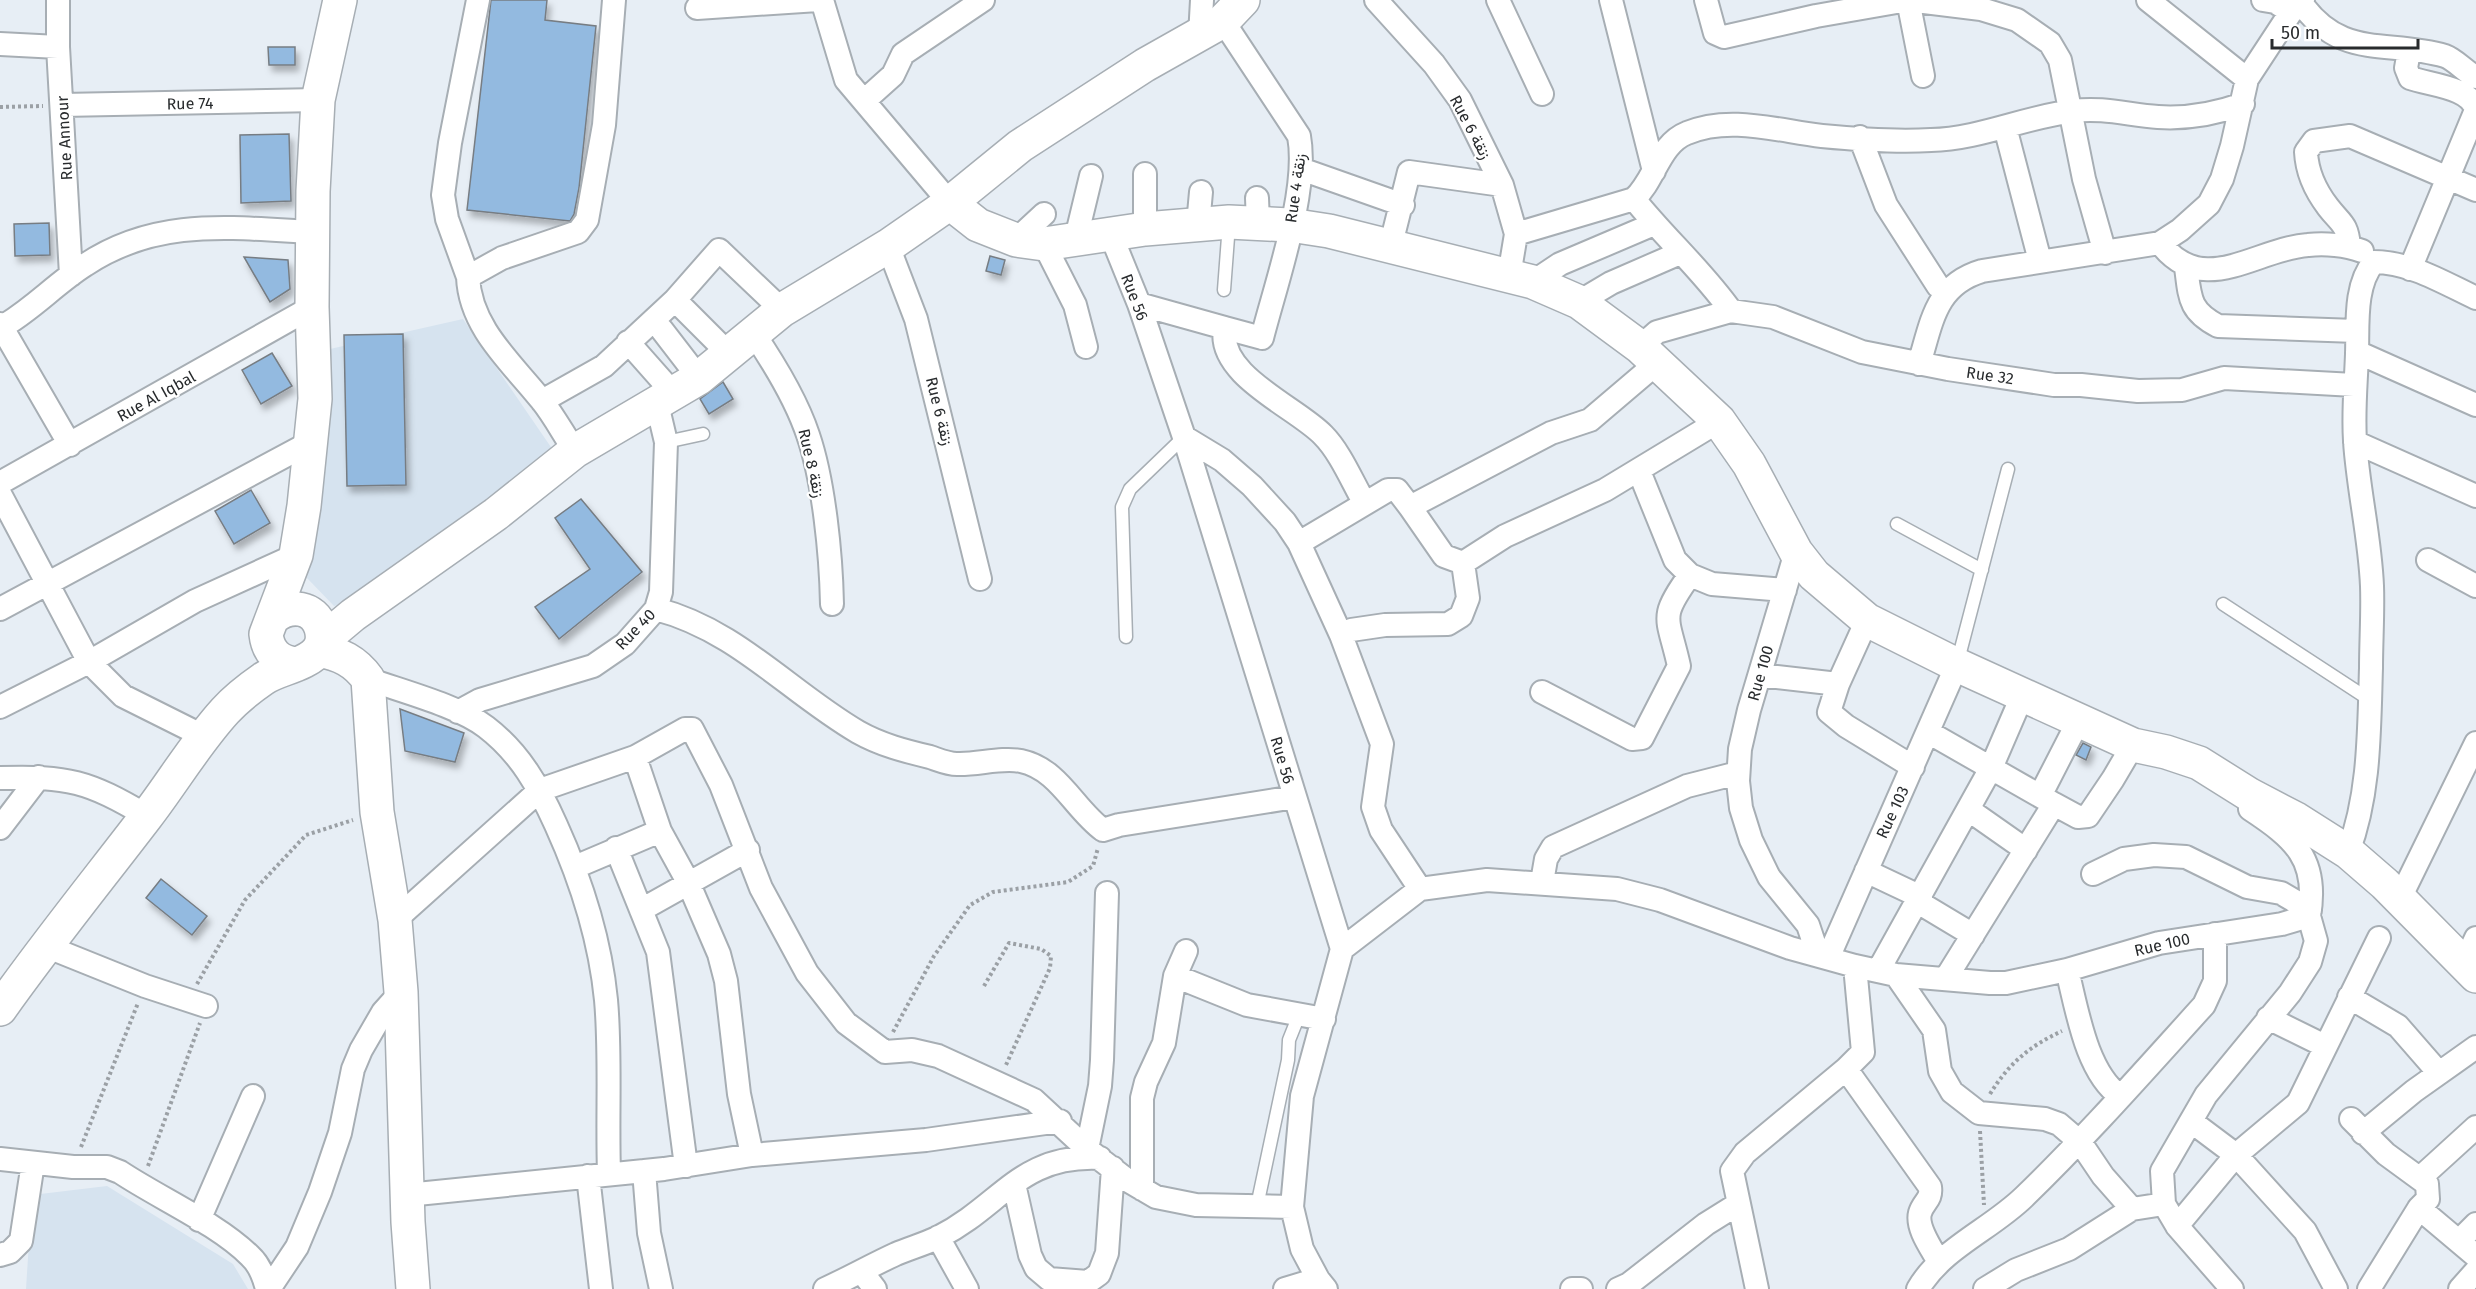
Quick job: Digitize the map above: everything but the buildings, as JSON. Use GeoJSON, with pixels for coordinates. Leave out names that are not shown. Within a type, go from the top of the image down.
{"type":"FeatureCollection","features":[{"type":"Feature","properties":{"kind":"street","name":"Rue Annour"},"geometry":{"type":"LineString","coordinates":[[58,0],[58,47],[71,275]]}},
{"type":"Feature","properties":{"kind":"street"},"geometry":{"type":"LineString","coordinates":[[0,1009],[147,816],[203,736],[295,627],[315,399],[312,307],[318,100],[340,0]]}},
{"type":"Feature","properties":{"kind":"street"},"geometry":{"type":"LineString","coordinates":[[478,0],[450,143],[443,195],[447,219],[468,277],[473,306],[483,328],[522,380],[542,401],[575,451]]}},
{"type":"Feature","properties":{"kind":"street"},"geometry":{"type":"LineString","coordinates":[[468,277],[502,258],[578,232],[586,220],[604,125],[614,0]]}},
{"type":"Feature","properties":{"kind":"street"},"geometry":{"type":"LineString","coordinates":[[697,8],[820,0],[846,80],[950,203],[978,225],[1077,238],[1235,217],[1329,231],[1521,279],[1579,302],[1649,355],[1719,421],[1749,464],[1796,552],[1814,575],[1867,620],[1957,665],[2133,745],[2166,752],[2199,764],[2348,852],[2472,959]]}},
{"type":"Feature","properties":{"kind":"street"},"geometry":{"type":"LineString","coordinates":[[864,101],[894,75],[903,54],[983,0]]}},
{"type":"Feature","properties":{"kind":"street","name":"Rue 6 زنقة"},"geometry":{"type":"LineString","coordinates":[[1376,0],[1434,63],[1460,100],[1502,185],[1516,234],[1521,279]]}},
{"type":"Feature","properties":{"kind":"street"},"geometry":{"type":"LineString","coordinates":[[1498,0],[1542,94]]}},
{"type":"Feature","properties":{"kind":"street"},"geometry":{"type":"LineString","coordinates":[[1611,0],[1654,171]]}},
{"type":"Feature","properties":{"kind":"street"},"geometry":{"type":"LineString","coordinates":[[1706,0],[1715,33],[1724,37],[1805,9],[1908,0],[1940,2],[2003,14],[2042,35],[2050,43],[2060,60],[2084,179],[2105,253]]}},
{"type":"Feature","properties":{"kind":"street"},"geometry":{"type":"LineString","coordinates":[[1908,0],[1923,76]]}},
{"type":"Feature","properties":{"kind":"street"},"geometry":{"type":"LineString","coordinates":[[2148,0],[2247,79]]}},
{"type":"Feature","properties":{"kind":"street"},"geometry":{"type":"LineString","coordinates":[[2263,0],[2298,4],[2325,27],[2351,43],[2448,57],[2476,77]]}},
{"type":"Feature","properties":{"kind":"street"},"geometry":{"type":"LineString","coordinates":[[1919,364],[1929,329],[1946,291],[1965,276],[1982,270],[2160,243],[2180,230],[2209,204],[2222,179],[2243,104],[2247,79],[2298,4]]}},
{"type":"Feature","properties":{"kind":"street"},"geometry":{"type":"LineString","coordinates":[[295,627],[353,615],[496,514],[575,451],[677,392],[729,354],[782,310],[888,246],[950,203],[1020,146],[1145,65],[1217,14]]}},
{"type":"Feature","properties":{"kind":"street","name":"Rue 4 زنقة"},"geometry":{"type":"LineString","coordinates":[[1217,14],[1299,136],[1302,152],[1290,225],[1262,338],[1244,373]]}},
{"type":"Feature","properties":{"kind":"street"},"geometry":{"type":"LineString","coordinates":[[0,44],[58,47]]}},
{"type":"Feature","properties":{"kind":"street"},"geometry":{"type":"LineString","coordinates":[[2409,51],[2406,68],[2410,78],[2466,95],[2474,103],[2476,110],[2410,268]]}},
{"type":"Feature","properties":{"kind":"street","name":"Rue 74"},"geometry":{"type":"LineString","coordinates":[[62,105],[318,100]]}},
{"type":"Feature","properties":{"kind":"street"},"geometry":{"type":"LineString","coordinates":[[1516,234],[1634,199],[1642,192],[1665,152],[1675,141],[1686,133],[1706,128],[1731,124],[1824,136],[1930,141],[2005,127],[2072,111],[2096,109],[2157,117],[2186,117],[2220,112],[2243,104]]}},
{"type":"Feature","properties":{"kind":"street"},"geometry":{"type":"LineString","coordinates":[[2005,127],[2040,261]]}},
{"type":"Feature","properties":{"kind":"street"},"geometry":{"type":"LineString","coordinates":[[2349,246],[2348,231],[2343,220],[2329,208],[2307,173],[2306,152],[2314,141],[2350,136],[2448,176],[2476,190]]}},
{"type":"Feature","properties":{"kind":"street"},"geometry":{"type":"LineString","coordinates":[[1860,137],[1876,184],[1895,222],[1938,286],[1946,291]]}},
{"type":"Feature","properties":{"kind":"street"},"geometry":{"type":"LineString","coordinates":[[1301,169],[1403,205]]}},
{"type":"Feature","properties":{"kind":"street"},"geometry":{"type":"LineString","coordinates":[[1390,248],[1403,205],[1409,172],[1502,185]]}},
{"type":"Feature","properties":{"kind":"street"},"geometry":{"type":"LineString","coordinates":[[1144,229],[1145,174]]}},
{"type":"Feature","properties":{"kind":"street"},"geometry":{"type":"LineString","coordinates":[[1077,238],[1091,176]]}},
{"type":"Feature","properties":{"kind":"street"},"geometry":{"type":"LineString","coordinates":[[1201,192],[1235,217]]}},
{"type":"Feature","properties":{"kind":"street"},"geometry":{"type":"LineString","coordinates":[[1634,199],[1680,253],[1712,283],[1731,311]]}},
{"type":"Feature","properties":{"kind":"street"},"geometry":{"type":"LineString","coordinates":[[1521,279],[1654,224]]}},
{"type":"Feature","properties":{"kind":"street"},"geometry":{"type":"LineString","coordinates":[[70,445],[1,326],[31,309],[71,275],[110,250],[147,235],[177,230],[237,228],[313,232]]}},
{"type":"Feature","properties":{"kind":"street"},"geometry":{"type":"LineString","coordinates":[[1035,233],[1075,305],[1086,346]]}},
{"type":"Feature","properties":{"kind":"street","name":"Rue 56"},"geometry":{"type":"LineString","coordinates":[[1111,235],[1139,304],[1184,437],[1342,949]]}},
{"type":"Feature","properties":{"kind":"street"},"geometry":{"type":"LineString","coordinates":[[2160,243],[2172,259],[2186,267],[2225,268],[2307,245],[2349,246],[2363,251],[2374,262],[2386,262],[2410,268],[2476,298]]}},
{"type":"Feature","properties":{"kind":"street","name":"Rue 6 زنقة"},"geometry":{"type":"LineString","coordinates":[[888,246],[916,319],[980,579]]}},
{"type":"Feature","properties":{"kind":"street"},"geometry":{"type":"LineString","coordinates":[[542,401],[604,366],[675,300],[719,250],[782,310]]}},
{"type":"Feature","properties":{"kind":"street"},"geometry":{"type":"LineString","coordinates":[[1579,302],[1620,279],[1680,253]]}},
{"type":"Feature","properties":{"kind":"street"},"geometry":{"type":"LineString","coordinates":[[2348,852],[2359,822],[2366,776],[2370,700],[2372,588],[2369,536],[2355,442],[2354,385],[2356,342],[2364,280],[2374,262]]}},
{"type":"Feature","properties":{"kind":"street"},"geometry":{"type":"LineString","coordinates":[[2186,267],[2194,306],[2201,317],[2218,326],[2356,342],[2476,405]]}},
{"type":"Feature","properties":{"kind":"street"},"geometry":{"type":"LineString","coordinates":[[675,300],[729,354]]}},
{"type":"Feature","properties":{"kind":"street"},"geometry":{"type":"LineString","coordinates":[[1139,304],[1262,338]]}},
{"type":"Feature","properties":{"kind":"street","name":"Rue Al Iqbal"},"geometry":{"type":"LineString","coordinates":[[0,483],[312,307]]}},
{"type":"Feature","properties":{"kind":"street","name":"Rue 32"},"geometry":{"type":"LineString","coordinates":[[1410,507],[1551,433],[1590,420],[1649,355],[1657,332],[1731,311],[1773,317],[1862,352],[1919,364],[2054,385],[2182,390],[2224,378],[2354,385]]}},
{"type":"Feature","properties":{"kind":"street"},"geometry":{"type":"LineString","coordinates":[[1225,328],[1223,341],[1227,351],[1244,373],[1278,403],[1325,437],[1364,502]]}},
{"type":"Feature","properties":{"kind":"street"},"geometry":{"type":"LineString","coordinates":[[662,330],[677,392]]}},
{"type":"Feature","properties":{"kind":"street","name":"Rue 8 زنقة"},"geometry":{"type":"LineString","coordinates":[[754,334],[776,366],[809,437],[831,561],[831,604]]}},
{"type":"Feature","properties":{"kind":"street"},"geometry":{"type":"LineString","coordinates":[[628,342],[677,392]]}},
{"type":"Feature","properties":{"kind":"street","name":"Rue 40"},"geometry":{"type":"LineString","coordinates":[[458,712],[480,700],[593,666],[625,644],[656,609],[662,592],[666,442],[677,392]]}},
{"type":"Feature","properties":{"kind":"street"},"geometry":{"type":"LineString","coordinates":[[1463,563],[1505,536],[1605,490],[1719,421]]}},
{"type":"Feature","properties":{"kind":"street"},"geometry":{"type":"LineString","coordinates":[[1184,437],[1222,460],[1252,486],[1285,522],[1299,543],[1341,635],[1382,744],[1382,763],[1373,807],[1390,849],[1420,889],[1342,949],[1302,1096],[1292,1207],[1296,1232],[1322,1284],[1286,1289]]}},
{"type":"Feature","properties":{"kind":"street"},"geometry":{"type":"LineString","coordinates":[[0,609],[311,442]]}},
{"type":"Feature","properties":{"kind":"street"},"geometry":{"type":"LineString","coordinates":[[2355,442],[2476,496]]}},
{"type":"Feature","properties":{"kind":"street"},"geometry":{"type":"LineString","coordinates":[[1639,471],[1675,560],[1690,574],[1712,584],[1785,590]]}},
{"type":"Feature","properties":{"kind":"street"},"geometry":{"type":"LineString","coordinates":[[1299,543],[1364,502],[1392,489],[1397,490],[1444,556],[1463,563]]}},
{"type":"Feature","properties":{"kind":"street"},"geometry":{"type":"LineString","coordinates":[[0,494],[89,662],[123,696],[203,736]]}},
{"type":"Feature","properties":{"kind":"street","name":"Rue 100"},"geometry":{"type":"LineString","coordinates":[[1796,552],[1742,739],[1738,773],[1741,808],[1751,840],[1769,877],[1808,925],[1823,956]]}},
{"type":"Feature","properties":{"kind":"street"},"geometry":{"type":"LineString","coordinates":[[2428,560],[2476,585]]}},
{"type":"Feature","properties":{"kind":"street"},"geometry":{"type":"LineString","coordinates":[[1341,635],[1351,630],[1385,625],[1448,624],[1461,616],[1468,598],[1463,563]]}},
{"type":"Feature","properties":{"kind":"street"},"geometry":{"type":"LineString","coordinates":[[1542,692],[1632,739],[1642,738],[1679,666],[1667,611],[1671,601],[1690,574]]}},
{"type":"Feature","properties":{"kind":"street"},"geometry":{"type":"LineString","coordinates":[[0,707],[89,662],[195,601],[295,627],[360,667],[368,679],[377,812],[395,920],[401,992],[407,1195],[413,1289]]}},
{"type":"Feature","properties":{"kind":"street"},"geometry":{"type":"LineString","coordinates":[[656,609],[687,617],[725,639],[858,732],[898,750],[956,764],[1020,760],[1037,768],[1060,783],[1089,820],[1103,830],[1119,825],[1295,797]]}},
{"type":"Feature","properties":{"kind":"street"},"geometry":{"type":"LineString","coordinates":[[1867,620],[1829,708],[1834,717],[1913,767]]}},
{"type":"Feature","properties":{"kind":"street","name":"Rue 103"},"geometry":{"type":"LineString","coordinates":[[1823,956],[1866,871],[1957,665]]}},
{"type":"Feature","properties":{"kind":"street"},"geometry":{"type":"LineString","coordinates":[[1760,675],[1838,684]]}},
{"type":"Feature","properties":{"kind":"street"},"geometry":{"type":"LineString","coordinates":[[368,679],[458,712],[484,725],[506,744],[525,765],[540,790],[575,867],[598,954],[606,1000],[598,1174],[601,1289]]}},
{"type":"Feature","properties":{"kind":"street"},"geometry":{"type":"LineString","coordinates":[[2023,694],[1991,768],[1920,900],[1887,973],[1934,1030],[1940,1071],[1952,1092],[1979,1113],[2045,1119],[2059,1124],[2080,1142],[2103,1176],[2132,1209]]}},
{"type":"Feature","properties":{"kind":"street"},"geometry":{"type":"LineString","coordinates":[[1946,978],[2026,850],[2079,720]]}},
{"type":"Feature","properties":{"kind":"street"},"geometry":{"type":"LineString","coordinates":[[395,920],[540,790],[635,757],[686,729],[695,732],[748,850],[761,888],[820,994],[846,1023],[885,1052],[926,1053],[1034,1100],[1100,1158],[1142,1189],[1175,1202],[1292,1207]]}},
{"type":"Feature","properties":{"kind":"street"},"geometry":{"type":"LineString","coordinates":[[1928,732],[2078,817],[2088,816],[2133,745]]}},
{"type":"Feature","properties":{"kind":"street"},"geometry":{"type":"LineString","coordinates":[[2400,898],[2476,743]]}},
{"type":"Feature","properties":{"kind":"street"},"geometry":{"type":"LineString","coordinates":[[635,757],[660,831],[706,921],[726,981],[739,1094],[752,1155]]}},
{"type":"Feature","properties":{"kind":"street"},"geometry":{"type":"LineString","coordinates":[[2199,764],[2245,806],[2273,824],[2301,849],[2311,882],[2309,913],[2316,935],[2313,956],[2290,993],[2206,1095],[2162,1171],[2164,1204],[2177,1226],[2227,1287]]}},
{"type":"Feature","properties":{"kind":"street"},"geometry":{"type":"LineString","coordinates":[[1542,882],[1546,859],[1553,847],[1687,786],[1738,773]]}},
{"type":"Feature","properties":{"kind":"street"},"geometry":{"type":"LineString","coordinates":[[0,778],[39,777],[75,781],[99,789],[147,816]]}},
{"type":"Feature","properties":{"kind":"street"},"geometry":{"type":"LineString","coordinates":[[0,828],[39,777]]}},
{"type":"Feature","properties":{"kind":"street"},"geometry":{"type":"LineString","coordinates":[[1969,810],[2026,850]]}},
{"type":"Feature","properties":{"kind":"street"},"geometry":{"type":"LineString","coordinates":[[575,867],[660,831]]}},
{"type":"Feature","properties":{"kind":"street"},"geometry":{"type":"LineString","coordinates":[[616,848],[658,952],[686,1166]]}},
{"type":"Feature","properties":{"kind":"street"},"geometry":{"type":"LineString","coordinates":[[641,910],[748,850]]}},
{"type":"Feature","properties":{"kind":"street"},"geometry":{"type":"LineString","coordinates":[[2092,874],[2124,860],[2154,855],[2186,857],[2247,887],[2281,893],[2309,913]]}},
{"type":"Feature","properties":{"kind":"street"},"geometry":{"type":"LineString","coordinates":[[1866,871],[1920,900],[1973,934]]}},
{"type":"Feature","properties":{"kind":"street","name":"Rue 100"},"geometry":{"type":"LineString","coordinates":[[1420,889],[1486,880],[1542,882],[1617,889],[1649,897],[1790,948],[1855,966],[1887,973],[2006,983],[2067,970],[2159,943],[2282,924],[2309,913]]}},
{"type":"Feature","properties":{"kind":"street"},"geometry":{"type":"LineString","coordinates":[[1014,1184],[1030,1255],[1036,1268],[1049,1279],[1088,1282],[1099,1274],[1107,1253],[1100,1158],[1107,893]]}},
{"type":"Feature","properties":{"kind":"street"},"geometry":{"type":"LineString","coordinates":[[1918,1289],[1939,1262],[2002,1217],[2080,1142],[2209,997],[2215,981],[2215,934]]}},
{"type":"Feature","properties":{"kind":"street"},"geometry":{"type":"LineString","coordinates":[[2177,1226],[2236,1155],[2298,1103],[2379,938]]}},
{"type":"Feature","properties":{"kind":"street"},"geometry":{"type":"LineString","coordinates":[[48,947],[145,986],[197,1003]]}},
{"type":"Feature","properties":{"kind":"street"},"geometry":{"type":"LineString","coordinates":[[1142,1189],[1142,1098],[1146,1082],[1164,1043],[1175,976],[1186,951]]}},
{"type":"Feature","properties":{"kind":"street"},"geometry":{"type":"LineString","coordinates":[[1757,1289],[1732,1179],[1737,1161],[1860,1056],[1864,1047],[1855,966]]}},
{"type":"Feature","properties":{"kind":"street"},"geometry":{"type":"LineString","coordinates":[[2067,970],[2095,1065],[2103,1079],[2120,1096]]}},
{"type":"Feature","properties":{"kind":"street"},"geometry":{"type":"LineString","coordinates":[[1175,976],[1247,1005],[1324,1019]]}},
{"type":"Feature","properties":{"kind":"street"},"geometry":{"type":"LineString","coordinates":[[268,1289],[297,1247],[321,1192],[340,1133],[353,1069],[361,1050],[383,1012],[401,992]]}},
{"type":"Feature","properties":{"kind":"street"},"geometry":{"type":"LineString","coordinates":[[2349,997],[2398,1026],[2439,1073]]}},
{"type":"Feature","properties":{"kind":"street"},"geometry":{"type":"LineString","coordinates":[[2268,1018],[2325,1046]]}},
{"type":"Feature","properties":{"kind":"street"},"geometry":{"type":"LineString","coordinates":[[2369,1289],[2430,1194],[2427,1184],[2357,1126],[2476,1047]]}},
{"type":"Feature","properties":{"kind":"street"},"geometry":{"type":"LineString","coordinates":[[1846,1069],[1930,1187],[1930,1197],[1921,1209],[1920,1221],[1939,1262]]}},
{"type":"Feature","properties":{"kind":"street"},"geometry":{"type":"LineString","coordinates":[[200,1220],[253,1096]]}},
{"type":"Feature","properties":{"kind":"street"},"geometry":{"type":"LineString","coordinates":[[407,1195],[644,1171],[752,1155],[926,1140],[1060,1122]]}},
{"type":"Feature","properties":{"kind":"street"},"geometry":{"type":"LineString","coordinates":[[2192,1122],[2236,1155],[2305,1231],[2336,1289]]}},
{"type":"Feature","properties":{"kind":"street"},"geometry":{"type":"LineString","coordinates":[[2420,1178],[2476,1127]]}},
{"type":"Feature","properties":{"kind":"street"},"geometry":{"type":"LineString","coordinates":[[825,1289],[869,1280],[896,1254],[938,1237],[965,1222],[1035,1168],[1056,1160],[1100,1158]]}},
{"type":"Feature","properties":{"kind":"street"},"geometry":{"type":"LineString","coordinates":[[0,1159],[73,1167],[107,1167],[200,1220],[252,1257],[263,1273],[268,1289]]}},
{"type":"Feature","properties":{"kind":"street"},"geometry":{"type":"LineString","coordinates":[[0,1255],[10,1252],[21,1240],[33,1163]]}},
{"type":"Feature","properties":{"kind":"street"},"geometry":{"type":"LineString","coordinates":[[644,1171],[649,1233],[661,1289]]}},
{"type":"Feature","properties":{"kind":"street"},"geometry":{"type":"LineString","coordinates":[[1618,1289],[1629,1284],[1706,1224],[1738,1204]]}},
{"type":"Feature","properties":{"kind":"street"},"geometry":{"type":"LineString","coordinates":[[1985,1289],[2016,1270],[2069,1249],[2132,1209],[2164,1204]]}},
{"type":"Feature","properties":{"kind":"street"},"geometry":{"type":"LineString","coordinates":[[2419,1209],[2468,1249],[2476,1224]]}},
{"type":"Feature","properties":{"kind":"street"},"geometry":{"type":"LineString","coordinates":[[938,1237],[967,1289]]}},
{"type":"Feature","properties":{"kind":"street"},"geometry":{"type":"LineString","coordinates":[[2460,1289],[2476,1271]]}},
{"type":"Feature","properties":{"kind":"street"},"geometry":{"type":"LineString","coordinates":[[1572,1289],[1581,1289]]}},
{"type":"Feature","properties":{"kind":"lane"},"geometry":{"type":"LineString","coordinates":[[1224,290],[1235,217]]}},
{"type":"Feature","properties":{"kind":"lane"},"geometry":{"type":"LineString","coordinates":[[666,442],[703,434]]}},
{"type":"Feature","properties":{"kind":"lane"},"geometry":{"type":"LineString","coordinates":[[1126,637],[1122,507],[1130,489],[1184,437]]}},
{"type":"Feature","properties":{"kind":"lane"},"geometry":{"type":"LineString","coordinates":[[1957,665],[2008,469]]}},
{"type":"Feature","properties":{"kind":"lane"},"geometry":{"type":"LineString","coordinates":[[1897,524],[1982,570]]}},
{"type":"Feature","properties":{"kind":"lane"},"geometry":{"type":"LineString","coordinates":[[2223,604],[2370,700]]}},
{"type":"Feature","properties":{"kind":"lane"},"geometry":{"type":"LineString","coordinates":[[1257,1206],[1288,1060],[1289,1040],[1299,1015]]}},
{"type":"Feature","properties":{"kind":"path"},"geometry":{"type":"LineString","coordinates":[[0,107],[62,105]]}},
{"type":"Feature","properties":{"kind":"path"},"geometry":{"type":"LineString","coordinates":[[141,1186],[197,1003],[245,900],[306,835],[377,812]]}},
{"type":"Feature","properties":{"kind":"path"},"geometry":{"type":"LineString","coordinates":[[885,1052],[929,965],[970,905],[993,892],[1068,882],[1093,866],[1103,830]]}},
{"type":"Feature","properties":{"kind":"path"},"geometry":{"type":"LineString","coordinates":[[984,986],[1009,943],[1041,949],[1051,956],[1050,968],[999,1083]]}},
{"type":"Feature","properties":{"kind":"path"},"geometry":{"type":"LineString","coordinates":[[73,1167],[145,986]]}},
{"type":"Feature","properties":{"kind":"shaded area"},"geometry":{"type":"Polygon","coordinates":[[[463,319],[555,453],[355,601],[334,606],[307,578],[330,349],[463,319]]]}},
{"type":"Feature","properties":{"kind":"shaded area"},"geometry":{"type":"Polygon","coordinates":[[[107,1186],[233,1264],[248,1289],[26,1289],[32,1195],[107,1186]]]}}]}
